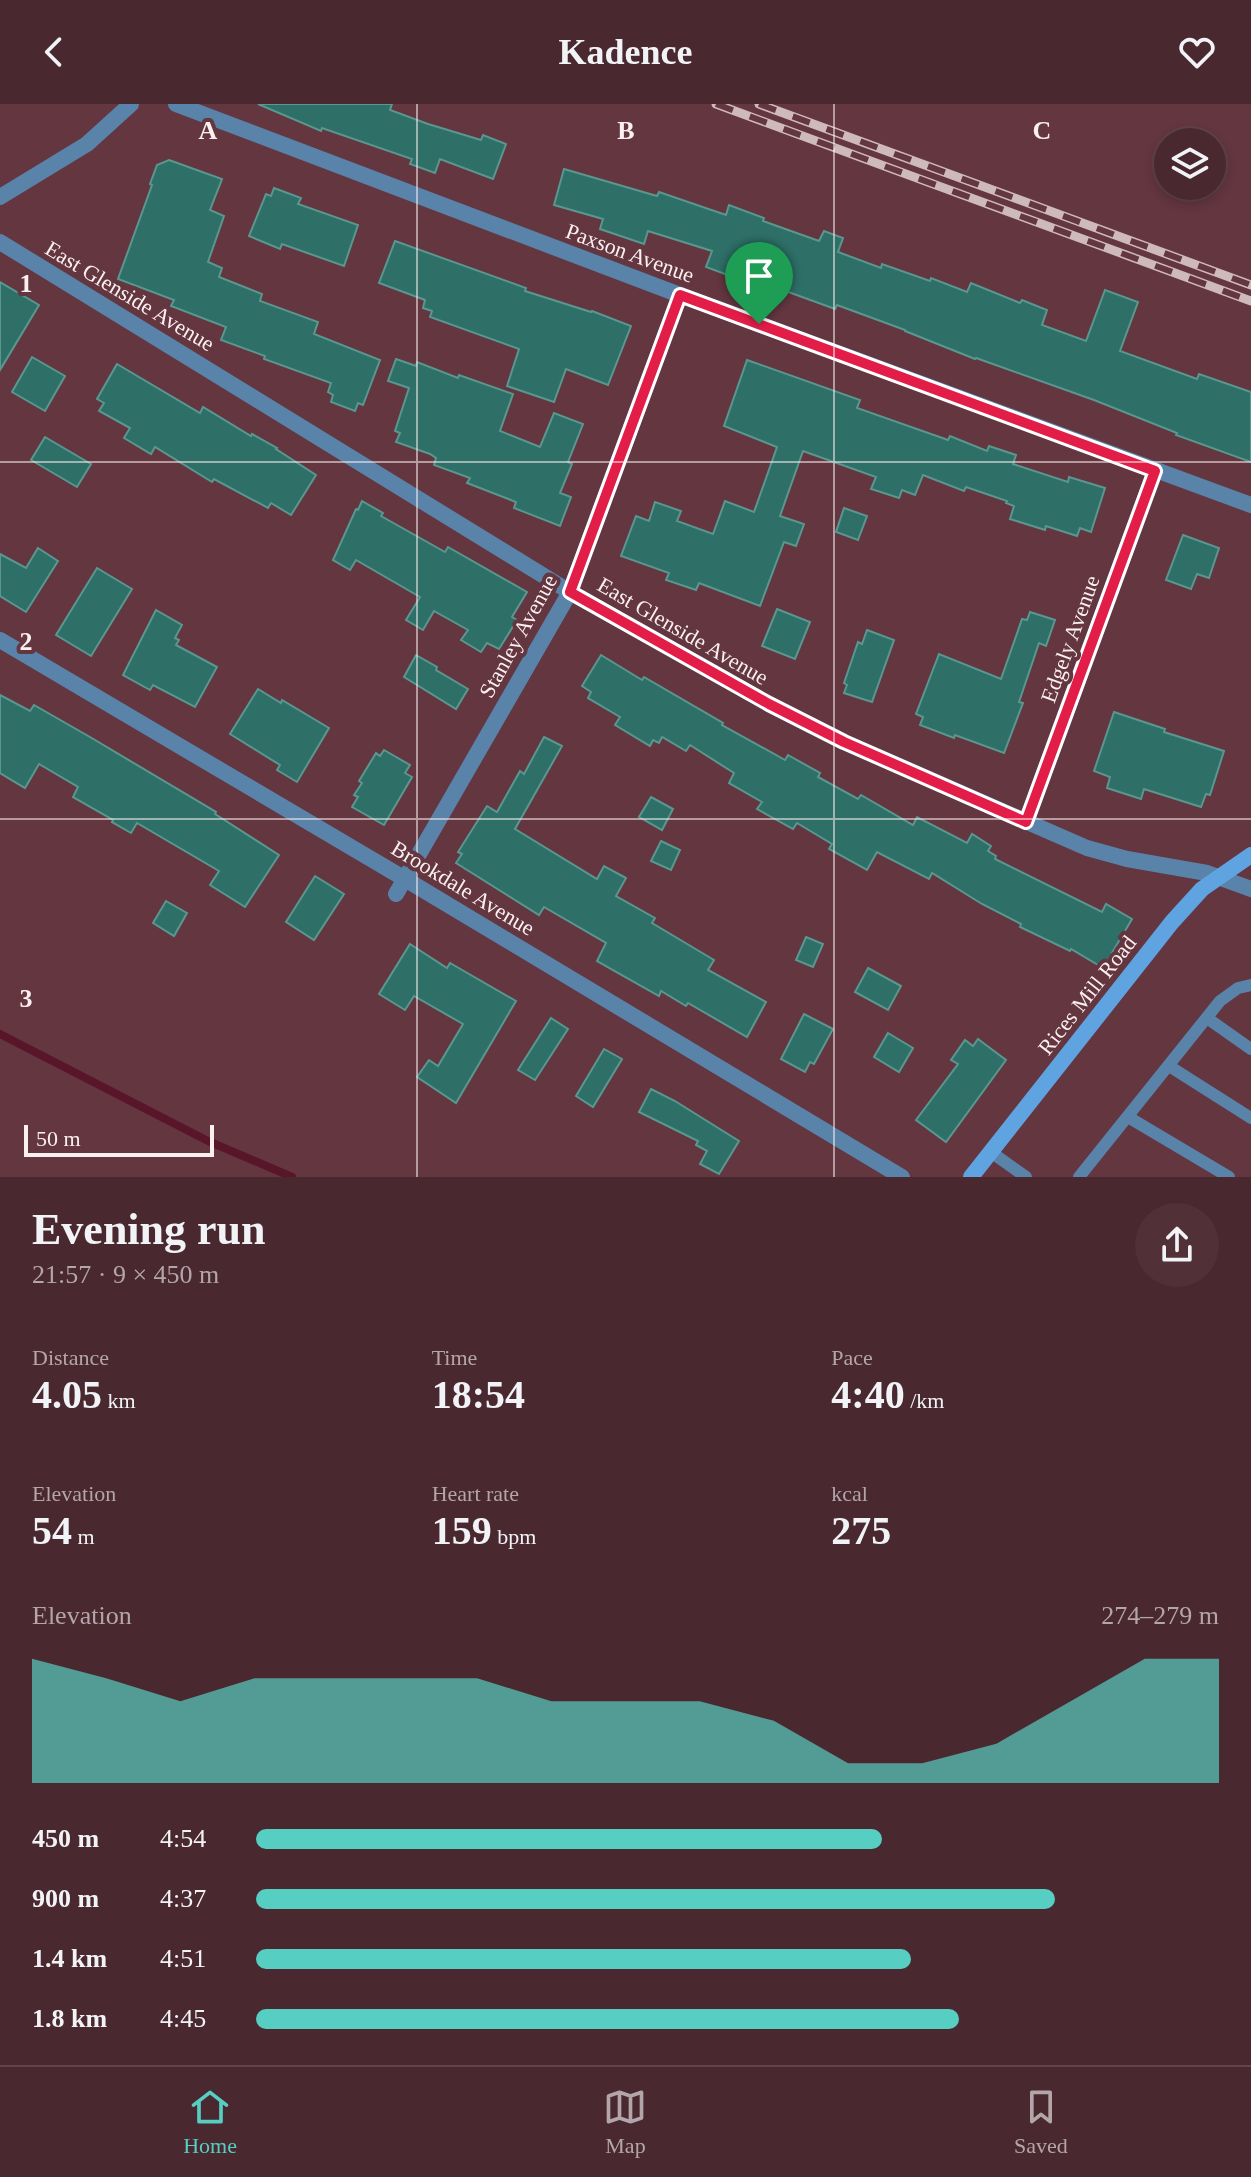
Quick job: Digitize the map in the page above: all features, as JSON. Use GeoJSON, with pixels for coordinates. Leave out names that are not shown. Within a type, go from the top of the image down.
{"type":"FeatureCollection","features":[{"type":"Feature","properties":{"kind":"street"},"geometry":{"type":"LineString","coordinates":[[0,197],[87,144],[131,104]]}},
{"type":"Feature","properties":{"kind":"street","name":"Paxson Avenue"},"geometry":{"type":"LineString","coordinates":[[176,104],[680,295],[1251,505]]}},
{"type":"Feature","properties":{"kind":"street","name":"East Glenside Avenue"},"geometry":{"type":"LineString","coordinates":[[0,242],[570,592],[769,704],[844,742],[1087,848],[1127,859],[1186,868],[1251,889]]}},
{"type":"Feature","properties":{"kind":"street","name":"Stanley Avenue"},"geometry":{"type":"LineString","coordinates":[[396,894],[570,592],[680,295]]}},
{"type":"Feature","properties":{"kind":"street","name":"Edgely Avenue"},"geometry":{"type":"LineString","coordinates":[[1026,822],[1155,471]]}},
{"type":"Feature","properties":{"kind":"street","name":"Brookdale Avenue"},"geometry":{"type":"LineString","coordinates":[[0,640],[902,1177]]}},
{"type":"Feature","properties":{"kind":"street","name":"Rices Mill Road"},"geometry":{"type":"LineString","coordinates":[[971,1177],[1172,922],[1202,889],[1251,855]]}},
{"type":"Feature","properties":{"kind":"lane"},"geometry":{"type":"LineString","coordinates":[[1079,1177],[1220,1001],[1238,988],[1251,985]]}},
{"type":"Feature","properties":{"kind":"lane"},"geometry":{"type":"LineString","coordinates":[[1207,1018],[1251,1049]]}},
{"type":"Feature","properties":{"kind":"lane"},"geometry":{"type":"LineString","coordinates":[[1169,1066],[1251,1118]]}},
{"type":"Feature","properties":{"kind":"lane"},"geometry":{"type":"LineString","coordinates":[[1128,1117],[1229,1177]]}},
{"type":"Feature","properties":{"kind":"lane"},"geometry":{"type":"LineString","coordinates":[[991,1152],[1026,1177]]}},
{"type":"Feature","properties":{"kind":"building"},"geometry":{"type":"Polygon","coordinates":[[[258,104],[392,104],[390,110],[428,124],[481,140],[483,135],[506,144],[493,179],[440,159],[435,173],[410,164],[412,159],[322,128],[321,131],[258,104]]]}},
{"type":"Feature","properties":{"kind":"building"},"geometry":{"type":"Polygon","coordinates":[[[169,160],[222,179],[210,210],[224,216],[208,262],[222,268],[219,277],[262,294],[260,301],[318,322],[314,334],[380,360],[363,405],[358,403],[355,411],[331,402],[333,395],[328,392],[331,383],[221,340],[226,327],[171,306],[174,300],[118,279],[157,165],[169,160]]]}},
{"type":"Feature","properties":{"kind":"building"},"geometry":{"type":"Polygon","coordinates":[[[564,169],[657,196],[659,192],[726,215],[729,205],[819,241],[824,231],[843,238],[838,252],[881,268],[882,264],[930,281],[931,278],[967,292],[971,283],[1020,303],[1022,300],[1047,310],[1042,325],[1086,341],[1105,290],[1138,302],[1120,351],[1197,379],[1199,374],[1251,392],[1251,462],[837,305],[835,309],[742,275],[741,280],[706,267],[712,251],[648,231],[644,244],[600,229],[603,219],[554,205],[564,169]]]}},
{"type":"Feature","properties":{"kind":"building"},"geometry":{"type":"Polygon","coordinates":[[[274,188],[301,198],[298,204],[358,225],[344,266],[282,244],[280,249],[249,236],[266,194],[271,196],[274,188]]]}},
{"type":"Feature","properties":{"kind":"building"},"geometry":{"type":"Polygon","coordinates":[[[395,241],[526,288],[525,291],[631,326],[608,385],[566,369],[554,402],[507,386],[519,349],[430,317],[432,311],[423,308],[425,300],[379,283],[395,241]]]}},
{"type":"Feature","properties":{"kind":"building"},"geometry":{"type":"Polygon","coordinates":[[[0,282],[39,305],[0,370],[0,282]]]}},
{"type":"Feature","properties":{"kind":"building"},"geometry":{"type":"Polygon","coordinates":[[[32,357],[65,376],[45,411],[12,392],[32,357]]]}},
{"type":"Feature","properties":{"kind":"building"},"geometry":{"type":"Polygon","coordinates":[[[396,359],[416,366],[417,362],[513,394],[500,431],[540,447],[554,413],[583,424],[560,493],[571,497],[560,526],[514,508],[516,502],[467,483],[470,478],[434,465],[436,458],[430,454],[396,442],[400,433],[395,431],[409,388],[388,381],[396,359]]]}},
{"type":"Feature","properties":{"kind":"building"},"geometry":{"type":"Polygon","coordinates":[[[747,360],[860,400],[857,408],[948,440],[950,436],[987,451],[989,446],[1016,455],[1013,464],[1068,482],[1069,477],[1105,488],[1091,532],[1080,528],[1077,536],[1010,519],[1014,506],[1007,501],[966,487],[964,491],[923,475],[915,495],[902,490],[899,498],[871,489],[876,477],[803,451],[780,516],[804,524],[796,546],[784,542],[760,606],[699,583],[696,590],[666,580],[669,573],[621,556],[636,516],[649,521],[655,502],[681,511],[677,521],[713,534],[725,501],[754,512],[777,447],[724,426],[747,360]]]}},
{"type":"Feature","properties":{"kind":"building"},"geometry":{"type":"Polygon","coordinates":[[[117,364],[200,413],[203,407],[252,434],[316,475],[291,515],[271,503],[268,508],[214,479],[212,482],[155,447],[151,454],[124,438],[130,428],[99,411],[104,403],[97,399],[117,364]]]}},
{"type":"Feature","properties":{"kind":"building"},"geometry":{"type":"Polygon","coordinates":[[[45,437],[91,464],[77,487],[31,460],[45,437]]]}},
{"type":"Feature","properties":{"kind":"building"},"geometry":{"type":"Polygon","coordinates":[[[362,501],[383,513],[381,516],[445,552],[448,547],[527,592],[512,617],[517,620],[499,649],[487,643],[481,652],[461,640],[468,630],[434,611],[423,630],[406,620],[420,597],[356,560],[350,570],[333,560],[362,501]]]}},
{"type":"Feature","properties":{"kind":"building"},"geometry":{"type":"Polygon","coordinates":[[[844,508],[867,516],[858,540],[836,532],[844,508]]]}},
{"type":"Feature","properties":{"kind":"building"},"geometry":{"type":"Polygon","coordinates":[[[1183,535],[1219,548],[1209,578],[1197,574],[1191,589],[1166,580],[1183,535]]]}},
{"type":"Feature","properties":{"kind":"building"},"geometry":{"type":"Polygon","coordinates":[[[38,548],[58,561],[26,612],[0,596],[0,554],[26,568],[38,548]]]}},
{"type":"Feature","properties":{"kind":"building"},"geometry":{"type":"Polygon","coordinates":[[[97,568],[132,589],[91,656],[56,635],[97,568]]]}},
{"type":"Feature","properties":{"kind":"building"},"geometry":{"type":"Polygon","coordinates":[[[777,609],[810,622],[795,659],[762,646],[777,609]]]}},
{"type":"Feature","properties":{"kind":"building"},"geometry":{"type":"Polygon","coordinates":[[[156,610],[182,625],[175,638],[179,640],[176,645],[217,667],[195,707],[153,685],[150,690],[123,675],[156,610]]]}},
{"type":"Feature","properties":{"kind":"building"},"geometry":{"type":"Polygon","coordinates":[[[1030,612],[1055,620],[1046,646],[1039,643],[1019,702],[1023,703],[1004,753],[920,725],[923,717],[916,714],[939,654],[1001,679],[1022,619],[1027,620],[1030,612]]]}},
{"type":"Feature","properties":{"kind":"building"},"geometry":{"type":"Polygon","coordinates":[[[867,630],[894,640],[872,702],[844,693],[847,685],[844,683],[858,642],[862,644],[867,630]]]}},
{"type":"Feature","properties":{"kind":"building"},"geometry":{"type":"Polygon","coordinates":[[[416,655],[468,689],[456,709],[404,677],[416,655]]]}},
{"type":"Feature","properties":{"kind":"building"},"geometry":{"type":"Polygon","coordinates":[[[601,655],[785,760],[788,755],[820,773],[818,777],[858,799],[861,795],[913,825],[917,817],[967,843],[972,834],[991,846],[988,851],[996,856],[995,859],[1102,912],[1106,904],[1132,919],[1103,968],[1071,949],[1020,927],[1021,924],[932,873],[929,879],[877,852],[867,870],[829,849],[832,844],[797,823],[793,829],[757,809],[762,802],[729,783],[734,773],[690,745],[686,751],[662,737],[659,743],[653,740],[650,746],[615,725],[620,717],[588,698],[591,692],[582,686],[601,655]]]}},
{"type":"Feature","properties":{"kind":"building"},"geometry":{"type":"Polygon","coordinates":[[[258,689],[329,728],[297,782],[277,770],[280,765],[230,734],[258,689]]]}},
{"type":"Feature","properties":{"kind":"building"},"geometry":{"type":"Polygon","coordinates":[[[0,695],[30,711],[34,705],[90,737],[216,812],[279,855],[245,907],[210,885],[219,871],[137,823],[131,833],[112,822],[73,797],[78,787],[39,764],[25,788],[0,773],[0,695]]]}},
{"type":"Feature","properties":{"kind":"building"},"geometry":{"type":"Polygon","coordinates":[[[1114,712],[1224,751],[1210,795],[1206,794],[1201,807],[1144,789],[1141,799],[1107,788],[1110,777],[1094,771],[1114,712]]]}},
{"type":"Feature","properties":{"kind":"building"},"geometry":{"type":"Polygon","coordinates":[[[544,737],[562,746],[515,829],[597,879],[604,866],[626,878],[616,896],[655,918],[652,923],[714,960],[708,970],[766,1002],[747,1037],[688,1003],[686,1006],[661,991],[659,996],[597,961],[606,943],[544,907],[539,915],[456,863],[462,854],[458,852],[487,806],[497,812],[520,771],[524,774],[544,737]]]}},
{"type":"Feature","properties":{"kind":"building"},"geometry":{"type":"Polygon","coordinates":[[[384,750],[410,765],[405,773],[412,777],[384,825],[352,807],[358,797],[354,795],[362,783],[359,781],[376,753],[380,756],[384,750]]]}},
{"type":"Feature","properties":{"kind":"building"},"geometry":{"type":"Polygon","coordinates":[[[651,797],[673,809],[662,830],[639,817],[651,797]]]}},
{"type":"Feature","properties":{"kind":"building"},"geometry":{"type":"Polygon","coordinates":[[[661,841],[680,850],[671,870],[651,861],[661,841]]]}},
{"type":"Feature","properties":{"kind":"building"},"geometry":{"type":"Polygon","coordinates":[[[315,876],[344,894],[314,940],[286,922],[315,876]]]}},
{"type":"Feature","properties":{"kind":"building"},"geometry":{"type":"Polygon","coordinates":[[[166,901],[187,913],[174,936],[153,923],[166,901]]]}},
{"type":"Feature","properties":{"kind":"building"},"geometry":{"type":"Polygon","coordinates":[[[806,937],[823,944],[813,967],[796,960],[806,937]]]}},
{"type":"Feature","properties":{"kind":"building"},"geometry":{"type":"Polygon","coordinates":[[[410,944],[447,968],[450,963],[516,1001],[456,1103],[417,1077],[429,1060],[438,1066],[463,1024],[414,996],[405,1010],[379,994],[410,944]]]}},
{"type":"Feature","properties":{"kind":"building"},"geometry":{"type":"Polygon","coordinates":[[[868,968],[901,986],[888,1010],[855,992],[868,968]]]}},
{"type":"Feature","properties":{"kind":"building"},"geometry":{"type":"Polygon","coordinates":[[[804,1014],[833,1029],[814,1064],[810,1062],[805,1072],[781,1059],[804,1014]]]}},
{"type":"Feature","properties":{"kind":"building"},"geometry":{"type":"Polygon","coordinates":[[[551,1018],[568,1029],[535,1080],[518,1070],[551,1018]]]}},
{"type":"Feature","properties":{"kind":"building"},"geometry":{"type":"Polygon","coordinates":[[[888,1033],[913,1048],[899,1072],[874,1057],[888,1033]]]}},
{"type":"Feature","properties":{"kind":"building"},"geometry":{"type":"Polygon","coordinates":[[[978,1039],[1006,1060],[946,1142],[916,1120],[958,1064],[951,1060],[965,1040],[973,1046],[978,1039]]]}},
{"type":"Feature","properties":{"kind":"building"},"geometry":{"type":"Polygon","coordinates":[[[604,1049],[622,1059],[593,1107],[576,1096],[604,1049]]]}},
{"type":"Feature","properties":{"kind":"building"},"geometry":{"type":"Polygon","coordinates":[[[651,1089],[739,1141],[719,1174],[700,1164],[707,1151],[696,1145],[698,1141],[639,1112],[651,1089]]]}},
{"type":"Feature","properties":{"kind":"waterway"},"geometry":{"type":"LineString","coordinates":[[0,1034],[208,1141],[292,1177]]}},
{"type":"Feature","properties":{"kind":"railway"},"geometry":{"type":"LineString","coordinates":[[716,104],[1251,301]]}},
{"type":"Feature","properties":{"kind":"railway"},"geometry":{"type":"LineString","coordinates":[[759,104],[1251,285]]}},
{"type":"Feature","properties":{"kind":"route"},"geometry":{"type":"LineString","coordinates":[[680,295],[759,324],[1155,471],[1026,822],[844,742],[769,704],[570,592],[680,295]]}}]}
